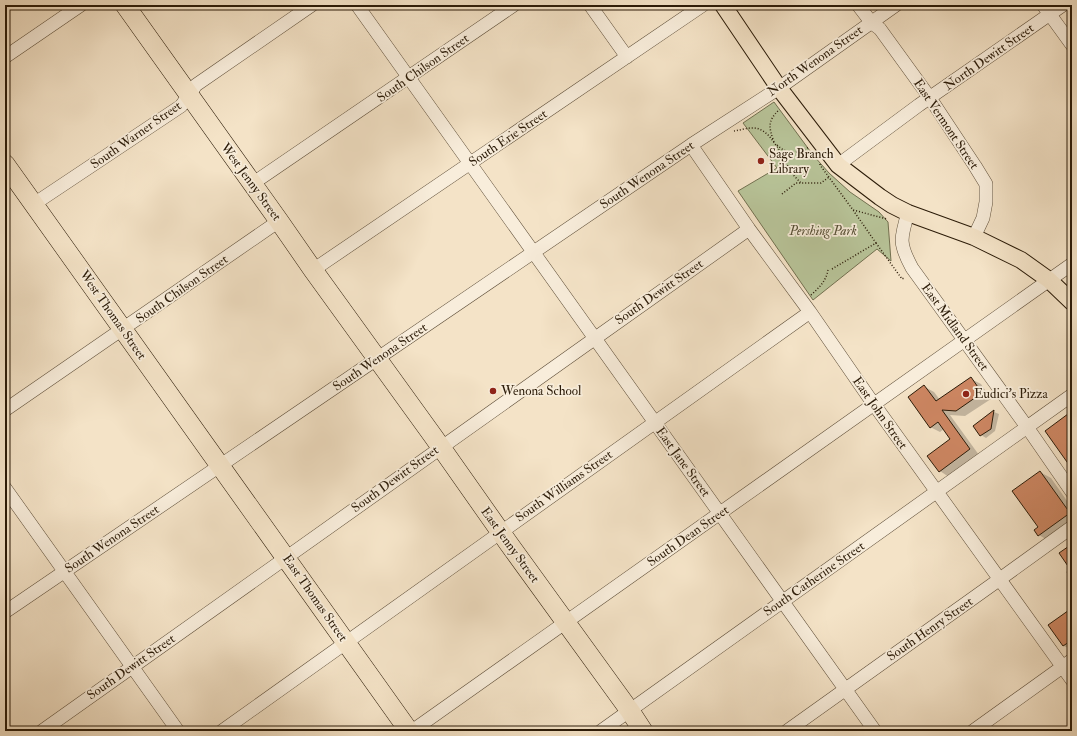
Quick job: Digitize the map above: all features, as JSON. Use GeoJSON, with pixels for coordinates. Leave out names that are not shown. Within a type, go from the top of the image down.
{"type":"FeatureCollection","features":[{"type":"Feature","properties":{"kind":"highway","name":"West Jenny Street"},"geometry":{"type":"LineString","coordinates":[[125,5],[279,221],[312,270],[378,359]]}},
{"type":"Feature","properties":{"kind":"highway","name":"West Thomas Street"},"geometry":{"type":"LineString","coordinates":[[5,164],[220,466]]}},
{"type":"Feature","properties":{"kind":"highway","name":"East Jenny Street"},"geometry":{"type":"LineString","coordinates":[[378,359],[643,731]]}},
{"type":"Feature","properties":{"kind":"highway","name":"East Thomas Street"},"geometry":{"type":"LineString","coordinates":[[220,466],[411,731]]}},
{"type":"Feature","properties":{"kind":"main road"},"geometry":{"type":"LineString","coordinates":[[723,5],[834,171],[908,213],[974,237],[1021,260],[1050,280],[1072,302]]}},
{"type":"Feature","properties":{"kind":"street"},"geometry":{"type":"LineString","coordinates":[[5,57],[81,5]]}},
{"type":"Feature","properties":{"kind":"street","name":"South Warner Street"},"geometry":{"type":"LineString","coordinates":[[34,204],[181,106],[196,85],[312,5]]}},
{"type":"Feature","properties":{"kind":"street","name":"East Jane Street"},"geometry":{"type":"LineString","coordinates":[[357,5],[875,731]]}},
{"type":"Feature","properties":{"kind":"street","name":"South Chilson Street"},"geometry":{"type":"LineString","coordinates":[[252,184],[514,5]]}},
{"type":"Feature","properties":{"kind":"street"},"geometry":{"type":"LineString","coordinates":[[590,5],[627,57]]}},
{"type":"Feature","properties":{"kind":"street","name":"South Erie Street"},"geometry":{"type":"LineString","coordinates":[[312,270],[703,5]]}},
{"type":"Feature","properties":{"kind":"street","name":"East Vermont Street"},"geometry":{"type":"LineString","coordinates":[[858,5],[870,22],[880,29],[930,98],[986,184],[986,202],[983,218],[974,237]]}},
{"type":"Feature","properties":{"kind":"street","name":"North Wenona Street"},"geometry":{"type":"LineString","coordinates":[[755,103],[779,88],[896,5]]}},
{"type":"Feature","properties":{"kind":"street","name":"North Dewitt Street"},"geometry":{"type":"LineString","coordinates":[[834,171],[1047,10],[1063,5]]}},
{"type":"Feature","properties":{"kind":"street"},"geometry":{"type":"LineString","coordinates":[[1047,10],[1072,45]]}},
{"type":"Feature","properties":{"kind":"street","name":"South Wenona Street"},"geometry":{"type":"LineString","coordinates":[[5,612],[533,252],[755,103]]}},
{"type":"Feature","properties":{"kind":"street","name":"East John Street"},"geometry":{"type":"LineString","coordinates":[[691,145],[1000,579],[1067,663],[1072,680]]}},
{"type":"Feature","properties":{"kind":"street","name":"East Midland Street"},"geometry":{"type":"LineString","coordinates":[[908,213],[902,233],[902,244],[912,268],[1072,492]]}},
{"type":"Feature","properties":{"kind":"street","name":"South Chilson Street"},"geometry":{"type":"LineString","coordinates":[[5,410],[279,221]]}},
{"type":"Feature","properties":{"kind":"street","name":"South Dewitt Street"},"geometry":{"type":"LineString","coordinates":[[42,731],[749,228]]}},
{"type":"Feature","properties":{"kind":"street","name":"South Dean Street"},"geometry":{"type":"LineString","coordinates":[[411,731],[1072,264]]}},
{"type":"Feature","properties":{"kind":"street","name":"South Williams Street"},"geometry":{"type":"LineString","coordinates":[[222,731],[810,312]]}},
{"type":"Feature","properties":{"kind":"street","name":"South Catherine Street"},"geometry":{"type":"LineString","coordinates":[[601,731],[1072,395]]}},
{"type":"Feature","properties":{"kind":"street"},"geometry":{"type":"LineString","coordinates":[[5,488],[178,731]]}},
{"type":"Feature","properties":{"kind":"street","name":"South Henry Street"},"geometry":{"type":"LineString","coordinates":[[787,731],[1072,527]]}},
{"type":"Feature","properties":{"kind":"street"},"geometry":{"type":"LineString","coordinates":[[972,731],[1067,663]]}},
{"type":"Feature","properties":{"kind":"path"},"geometry":{"type":"LineString","coordinates":[[781,109],[775,114],[771,121],[770,130],[774,143],[781,149],[790,153],[802,151],[809,147]]}},
{"type":"Feature","properties":{"kind":"path"},"geometry":{"type":"LineString","coordinates":[[734,131],[748,128],[759,129],[767,135],[781,152],[790,170],[801,183]]}},
{"type":"Feature","properties":{"kind":"path"},"geometry":{"type":"LineString","coordinates":[[821,162],[820,165],[834,171],[853,210],[902,279],[904,278]]}},
{"type":"Feature","properties":{"kind":"path"},"geometry":{"type":"LineString","coordinates":[[782,194],[796,183],[820,183],[834,171]]}},
{"type":"Feature","properties":{"kind":"path"},"geometry":{"type":"LineString","coordinates":[[853,210],[887,219]]}},
{"type":"Feature","properties":{"kind":"path"},"geometry":{"type":"LineString","coordinates":[[832,269],[876,243]]}},
{"type":"Feature","properties":{"kind":"path"},"geometry":{"type":"LineString","coordinates":[[811,295],[821,286],[828,275],[828,270]]}},
{"type":"Feature","properties":{"kind":"green space","name":"Pershing Park"},"geometry":{"type":"Polygon","coordinates":[[[774,102],[813,155],[829,173],[850,192],[879,212],[888,222],[891,261],[877,249],[813,300],[738,191],[777,168],[743,123],[774,102]]]}},
{"type":"Feature","properties":{"kind":"building"},"geometry":{"type":"Polygon","coordinates":[[[971,377],[982,393],[956,411],[942,410],[970,449],[939,472],[927,456],[950,439],[938,422],[930,428],[908,397],[924,385],[936,401],[971,377]]]}},
{"type":"Feature","properties":{"kind":"building"},"geometry":{"type":"Polygon","coordinates":[[[994,410],[991,429],[980,436],[973,426],[994,410]]]}},
{"type":"Feature","properties":{"kind":"building"},"geometry":{"type":"Polygon","coordinates":[[[1072,411],[1072,469],[1045,431],[1072,411]]]}},
{"type":"Feature","properties":{"kind":"building"},"geometry":{"type":"Polygon","coordinates":[[[1040,471],[1070,513],[1038,536],[1034,530],[1038,527],[1012,491],[1040,471]]]}},
{"type":"Feature","properties":{"kind":"building"},"geometry":{"type":"Polygon","coordinates":[[[1072,544],[1072,572],[1059,553],[1072,544]]]}},
{"type":"Feature","properties":{"kind":"building"},"geometry":{"type":"Polygon","coordinates":[[[1072,608],[1072,640],[1063,646],[1048,625],[1072,608]]]}},
{"type":"Feature","properties":{"kind":"place","name":"Sage Branch Library"},"geometry":{"type":"Point","coordinates":[761,161]}},
{"type":"Feature","properties":{"kind":"place","name":"Wenona School"},"geometry":{"type":"Point","coordinates":[493,391]}},
{"type":"Feature","properties":{"kind":"place","name":"Eudici's Pizza"},"geometry":{"type":"Point","coordinates":[966,394]}}]}
